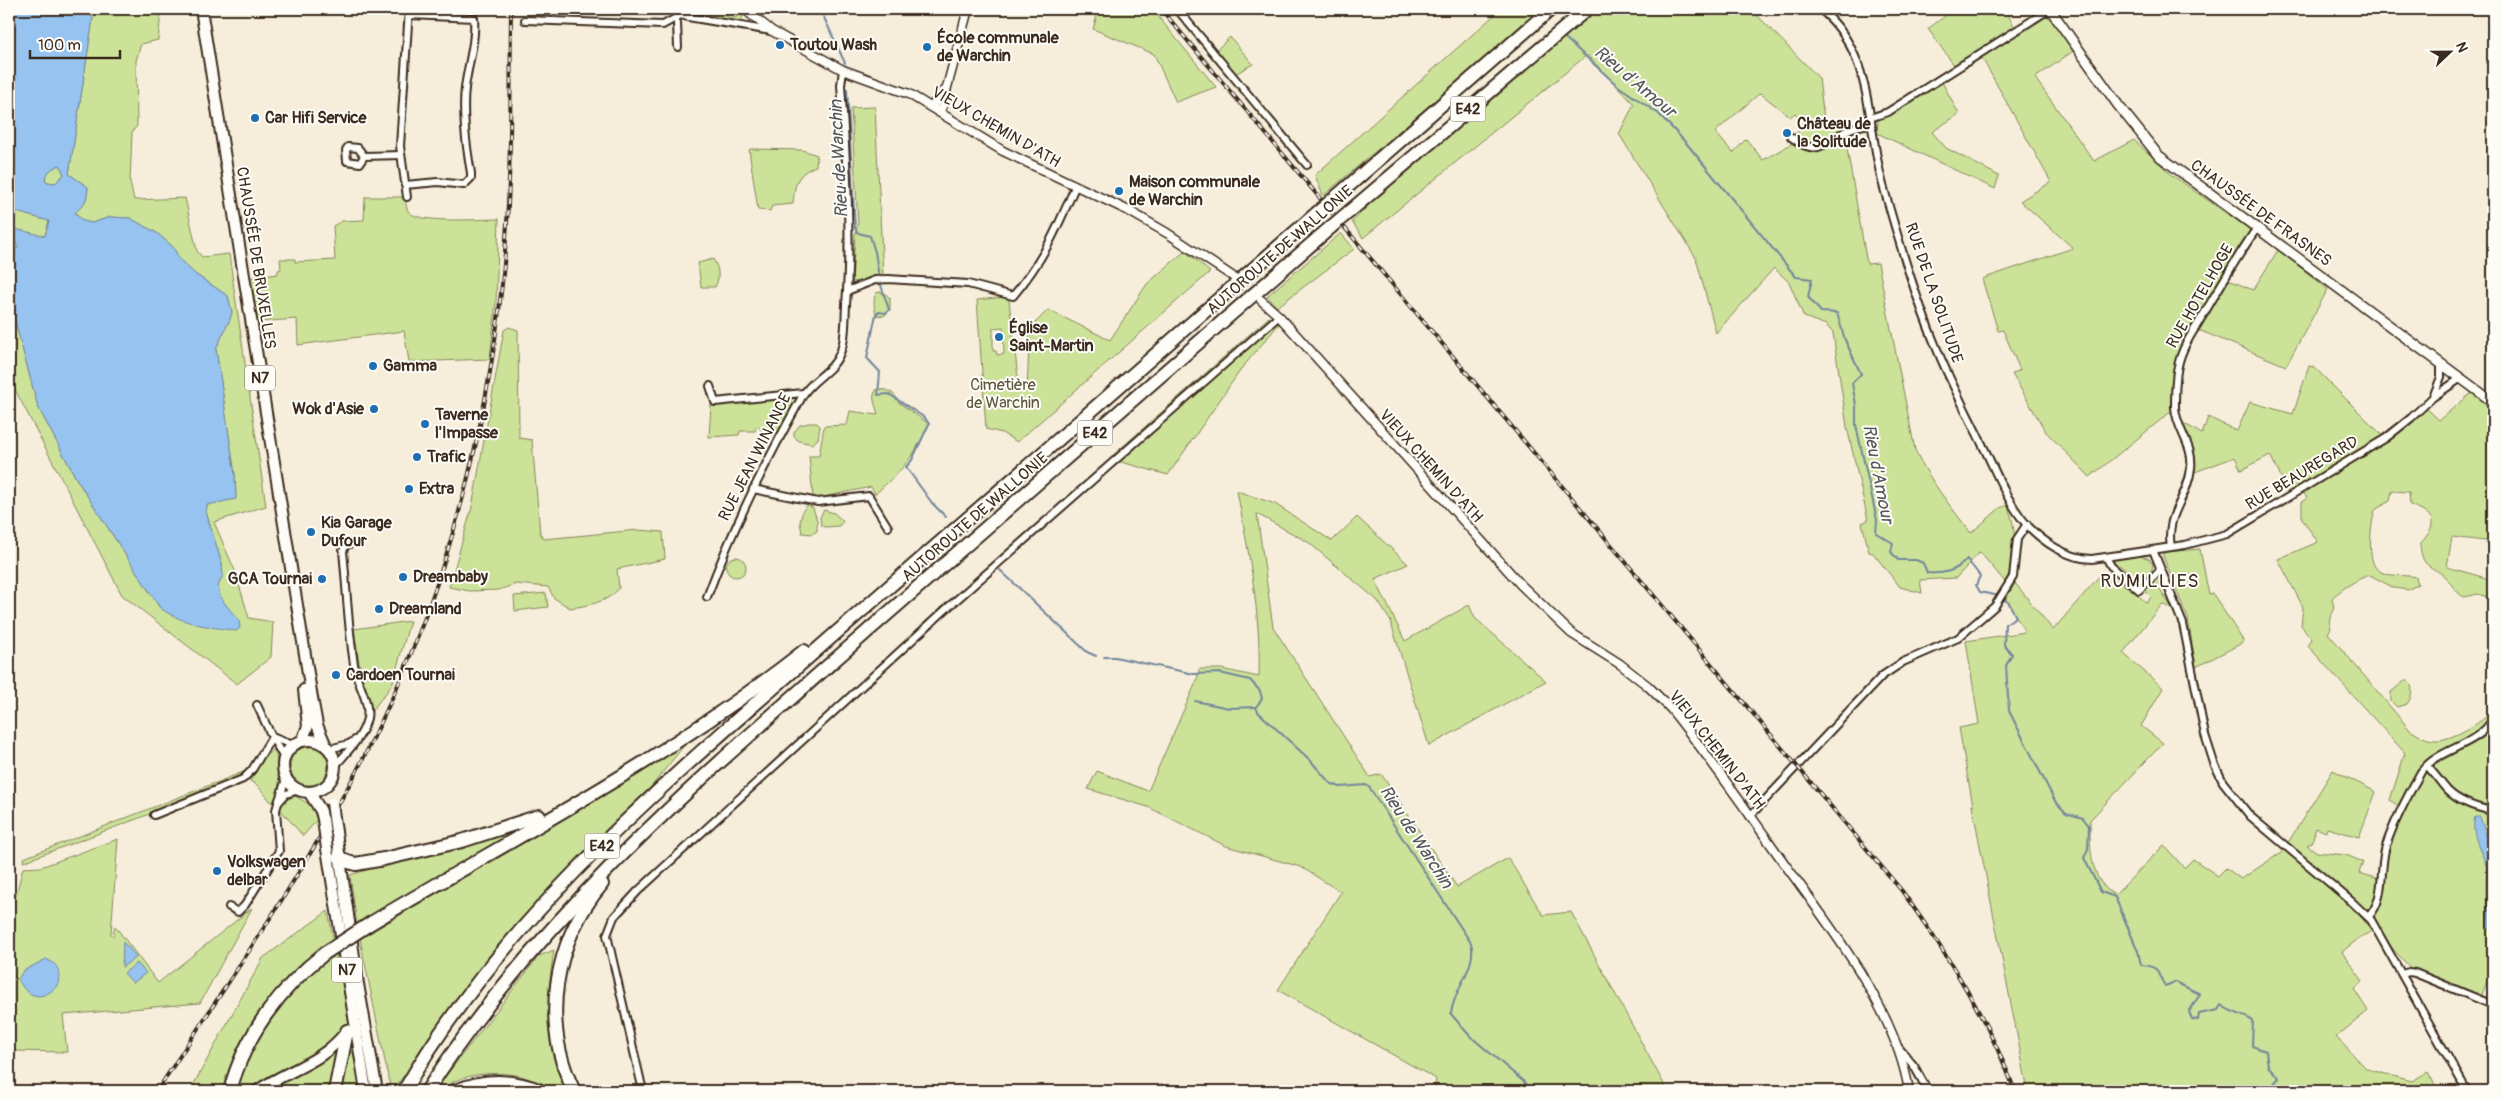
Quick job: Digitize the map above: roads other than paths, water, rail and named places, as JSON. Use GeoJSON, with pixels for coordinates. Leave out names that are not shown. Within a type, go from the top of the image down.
{"type":"FeatureCollection","features":[{"type":"Feature","properties":{"kind":"highway","name":"AUTOROUTE DE WALLONIE"},"geometry":{"type":"LineString","coordinates":[[404,1091],[456,1012],[522,931],[557,892],[670,780],[1551,9]]}},
{"type":"Feature","properties":{"kind":"highway","name":"AUTOROUTE DE WALLONIE"},"geometry":{"type":"LineString","coordinates":[[427,1091],[472,1024],[560,917],[624,851],[684,794],[1330,228],[1587,9]]}},
{"type":"Feature","properties":{"kind":"highway"},"geometry":{"type":"LineString","coordinates":[[230,1091],[244,1052],[265,1016],[287,987],[325,953],[371,923],[695,731],[751,693],[819,639],[837,633]]}},
{"type":"Feature","properties":{"kind":"highway"},"geometry":{"type":"LineString","coordinates":[[340,857],[356,864],[404,855],[494,832],[576,802]]}},
{"type":"Feature","properties":{"kind":"highway"},"geometry":{"type":"LineString","coordinates":[[574,1091],[562,1063],[555,1025],[556,991],[560,969],[565,950],[581,913],[619,864],[624,851]]}},
{"type":"Feature","properties":{"kind":"highway"},"geometry":{"type":"LineString","coordinates":[[335,1091],[347,1031]]}},
{"type":"Feature","properties":{"kind":"highway"},"geometry":{"type":"LineString","coordinates":[[455,1091],[485,1082],[501,1081],[515,1082],[541,1091]]}},
{"type":"Feature","properties":{"kind":"main road","name":"CHAUSSÉE DE BRUXELLES"},"geometry":{"type":"LineString","coordinates":[[195,9],[300,665],[308,726],[298,743]]}},
{"type":"Feature","properties":{"kind":"main road","name":"CHAUSSÉE DE BRUXELLES"},"geometry":{"type":"LineString","coordinates":[[200,9],[312,698],[317,725],[328,748]]}},
{"type":"Feature","properties":{"kind":"main road","name":"CHAUSSÉE DE FRASNES"},"geometry":{"type":"LineString","coordinates":[[2050,9],[2118,105],[2158,155],[2493,402]]}},
{"type":"Feature","properties":{"kind":"main road"},"geometry":{"type":"LineString","coordinates":[[319,742],[328,748],[335,766],[330,782],[317,791],[304,791],[286,779],[283,765],[284,758],[298,743],[319,742]]}},
{"type":"Feature","properties":{"kind":"main road","name":"N7"},"geometry":{"type":"LineString","coordinates":[[330,782],[358,984],[377,1091]]}},
{"type":"Feature","properties":{"kind":"main road","name":"N7"},"geometry":{"type":"LineString","coordinates":[[304,791],[317,803],[323,819],[366,1091]]}},
{"type":"Feature","properties":{"kind":"main road"},"geometry":{"type":"LineString","coordinates":[[257,1091],[318,1060],[336,1045],[347,1031],[353,1006]]}},
{"type":"Feature","properties":{"kind":"street","name":"VIEUX CHEMIN D'ATH"},"geometry":{"type":"LineString","coordinates":[[744,9],[772,31],[843,70],[909,94],[1003,151],[1074,187],[1129,211],[1167,233],[1232,276]]}},
{"type":"Feature","properties":{"kind":"street"},"geometry":{"type":"LineString","coordinates":[[936,110],[947,98],[946,91],[968,9]]}},
{"type":"Feature","properties":{"kind":"street"},"geometry":{"type":"LineString","coordinates":[[1177,9],[1307,165]]}},
{"type":"Feature","properties":{"kind":"street","name":"RUE DE LA SOLITUDE"},"geometry":{"type":"LineString","coordinates":[[1820,9],[1840,28],[1855,53],[1862,70],[1883,184],[1931,333],[1995,470],[2013,504],[2027,524],[2044,540],[2072,556],[2084,559],[2106,557]]}},
{"type":"Feature","properties":{"kind":"street"},"geometry":{"type":"LineString","coordinates":[[1791,137],[1806,147],[1818,148],[1850,128],[1871,121],[1888,112],[2050,9]]}},
{"type":"Feature","properties":{"kind":"street"},"geometry":{"type":"LineString","coordinates":[[406,185],[438,182],[464,185],[471,178],[464,112],[474,18],[457,12],[409,12],[400,112],[401,155],[407,197]]}},
{"type":"Feature","properties":{"kind":"street"},"geometry":{"type":"LineString","coordinates":[[525,20],[663,26],[682,12],[772,31]]}},
{"type":"Feature","properties":{"kind":"street"},"geometry":{"type":"LineString","coordinates":[[678,23],[678,47]]}},
{"type":"Feature","properties":{"kind":"street","name":"RUE JEAN WINANCE"},"geometry":{"type":"LineString","coordinates":[[706,597],[730,537],[803,393],[836,362],[841,352],[847,291],[850,207],[841,85],[843,70]]}},
{"type":"Feature","properties":{"kind":"street"},"geometry":{"type":"LineString","coordinates":[[364,156],[401,155]]}},
{"type":"Feature","properties":{"kind":"street"},"geometry":{"type":"LineString","coordinates":[[847,291],[876,280],[888,279],[968,284],[1013,296],[1048,249],[1074,187]]}},
{"type":"Feature","properties":{"kind":"street","name":"RUE HOTELHOGE"},"geometry":{"type":"LineString","coordinates":[[2171,547],[2170,524],[2175,510],[2186,492],[2191,468],[2190,447],[2179,426],[2175,411],[2178,366],[2191,335],[2257,228]]}},
{"type":"Feature","properties":{"kind":"street","name":"VIEUX CHEMIN D'ATH"},"geometry":{"type":"LineString","coordinates":[[1261,300],[1279,316],[1521,585],[1571,633],[1620,664],[1648,686],[1671,710],[1833,931],[1881,1009],[1899,1048],[1914,1066],[1928,1091]]}},
{"type":"Feature","properties":{"kind":"street"},"geometry":{"type":"LineString","coordinates":[[643,1091],[606,935],[614,917],[638,891],[945,610],[1279,316]]}},
{"type":"Feature","properties":{"kind":"street","name":"RUE BEAUREGARD"},"geometry":{"type":"LineString","coordinates":[[2434,397],[2441,377],[2441,364]]}},
{"type":"Feature","properties":{"kind":"street","name":"RUE BEAUREGARD"},"geometry":{"type":"LineString","coordinates":[[2171,547],[2218,538],[2244,525],[2386,438],[2412,418],[2434,397],[2461,378]]}},
{"type":"Feature","properties":{"kind":"street"},"geometry":{"type":"LineString","coordinates":[[710,386],[715,402],[803,393]]}},
{"type":"Feature","properties":{"kind":"street"},"geometry":{"type":"LineString","coordinates":[[753,489],[818,502],[869,496],[888,527]]}},
{"type":"Feature","properties":{"kind":"street"},"geometry":{"type":"LineString","coordinates":[[1750,816],[1882,676],[1903,662],[1962,636],[1998,602],[2014,573],[2018,535],[2027,524]]}},
{"type":"Feature","properties":{"kind":"street"},"geometry":{"type":"LineString","coordinates":[[335,766],[356,739],[367,717],[366,700],[356,670],[348,615],[343,551],[346,545],[350,544]]}},
{"type":"Feature","properties":{"kind":"street"},"geometry":{"type":"LineString","coordinates":[[2160,570],[2139,590],[2111,566],[2106,557],[2171,547]]}},
{"type":"Feature","properties":{"kind":"street"},"geometry":{"type":"LineString","coordinates":[[2153,550],[2184,624],[2205,735],[2214,763],[2223,782],[2250,816],[2368,917],[2467,1091]]}},
{"type":"Feature","properties":{"kind":"street"},"geometry":{"type":"LineString","coordinates":[[257,705],[284,758]]}},
{"type":"Feature","properties":{"kind":"street"},"geometry":{"type":"LineString","coordinates":[[2368,917],[2374,909],[2379,894],[2386,846],[2418,778],[2427,766],[2480,735],[2493,719]]}},
{"type":"Feature","properties":{"kind":"street"},"geometry":{"type":"LineString","coordinates":[[272,737],[298,743]]}},
{"type":"Feature","properties":{"kind":"street"},"geometry":{"type":"LineString","coordinates":[[154,815],[244,779],[252,770],[272,737]]}},
{"type":"Feature","properties":{"kind":"street"},"geometry":{"type":"LineString","coordinates":[[328,748],[349,744],[356,739]]}},
{"type":"Feature","properties":{"kind":"street"},"geometry":{"type":"LineString","coordinates":[[2427,766],[2437,774],[2447,790],[2475,808],[2493,811]]}},
{"type":"Feature","properties":{"kind":"street"},"geometry":{"type":"LineString","coordinates":[[230,907],[238,912],[245,905],[279,851],[276,810],[286,779]]}},
{"type":"Feature","properties":{"kind":"street"},"geometry":{"type":"LineString","coordinates":[[278,802],[286,794],[304,791]]}},
{"type":"Feature","properties":{"kind":"street"},"geometry":{"type":"LineString","coordinates":[[2402,974],[2415,973],[2493,1005]]}},
{"type":"Feature","properties":{"kind":"street"},"geometry":{"type":"LineString","coordinates":[[1899,1048],[1909,1091]]}},
{"type":"Feature","properties":{"kind":"water"},"geometry":{"type":"Polygon","coordinates":[[[9,9],[49,9],[72,15],[88,12],[93,18],[69,174],[88,187],[85,202],[75,213],[83,221],[92,223],[110,217],[130,218],[157,233],[173,247],[180,260],[195,274],[228,296],[232,312],[216,349],[235,475],[236,499],[207,505],[206,512],[222,564],[223,576],[219,588],[220,594],[222,600],[239,620],[240,628],[236,631],[187,621],[169,614],[160,608],[77,480],[38,407],[9,299],[9,258],[18,247],[11,236],[11,228],[45,236],[49,221],[9,210],[9,9]],[[60,165],[51,170],[45,179],[47,182],[55,183],[64,175],[60,165]]]}},
{"type":"Feature","properties":{"kind":"water"},"geometry":{"type":"Polygon","coordinates":[[[2475,817],[2480,817],[2493,855],[2493,930],[2488,927],[2487,871],[2475,835],[2475,817]]]}},
{"type":"Feature","properties":{"kind":"water"},"geometry":{"type":"Polygon","coordinates":[[[123,942],[137,957],[122,967],[123,942]]]}},
{"type":"Feature","properties":{"kind":"water"},"geometry":{"type":"Polygon","coordinates":[[[46,959],[58,968],[58,984],[48,994],[36,996],[26,991],[18,979],[23,971],[46,959]]]}},
{"type":"Feature","properties":{"kind":"water"},"geometry":{"type":"Polygon","coordinates":[[[137,963],[146,973],[133,983],[124,973],[137,963]]]}},
{"type":"Feature","properties":{"kind":"waterway","name":"Rieu de Warchin"},"geometry":{"type":"LineString","coordinates":[[820,9],[845,63]]}},
{"type":"Feature","properties":{"kind":"waterway","name":"Rieu d'Amour"},"geometry":{"type":"LineString","coordinates":[[1532,9],[1535,12]]}},
{"type":"Feature","properties":{"kind":"waterway","name":"Rieu d'Amour"},"geometry":{"type":"LineString","coordinates":[[1563,36],[1618,86],[1659,114],[1687,144],[1796,277],[1812,279],[1808,297],[1821,312],[1837,313],[1845,340],[1861,374],[1852,383],[1856,405],[1856,425],[1877,520],[1876,533],[1893,543],[1891,552],[1898,560],[1916,560],[1923,563],[1927,573],[1949,571],[1958,567],[1967,559],[1980,576],[1976,585],[1980,592],[1999,596]]}},
{"type":"Feature","properties":{"kind":"waterway","name":"Rieu de Warchin"},"geometry":{"type":"LineString","coordinates":[[847,89],[855,228],[858,233],[870,236],[879,277]]}},
{"type":"Feature","properties":{"kind":"waterway","name":"Rieu de Warchin"},"geometry":{"type":"LineString","coordinates":[[880,282],[889,310],[886,313],[879,312],[876,314],[867,358],[880,372],[878,395],[889,394],[925,418],[929,424],[912,460],[906,467],[932,503],[946,517]]}},
{"type":"Feature","properties":{"kind":"waterway","name":"Rieu de Warchin"},"geometry":{"type":"LineString","coordinates":[[1000,570],[1087,652],[1096,656]]}},
{"type":"Feature","properties":{"kind":"waterway","name":"Rieu d'Amour"},"geometry":{"type":"LineString","coordinates":[[2003,599],[2009,603],[2016,617],[2005,624],[2004,645],[2012,654],[2006,666],[2009,711],[2055,801],[2066,813],[2083,818],[2089,826],[2088,849],[2084,858],[2101,892],[2115,897],[2138,951],[2141,965],[2152,967],[2158,971],[2165,986],[2175,982],[2200,994],[2189,1012],[2192,1019],[2198,1020],[2199,1014],[2218,1010],[2221,1005],[2253,1021],[2252,1046],[2266,1051],[2268,1066],[2279,1078],[2267,1091]]}},
{"type":"Feature","properties":{"kind":"waterway","name":"Rieu de Warchin"},"geometry":{"type":"LineString","coordinates":[[1104,657],[1115,657],[1194,674],[1220,673],[1250,680],[1260,691],[1262,699],[1256,707],[1258,712],[1310,760],[1330,783],[1340,787],[1366,785],[1369,787],[1471,943],[1471,960],[1456,996],[1451,1014],[1470,1036],[1524,1082],[1531,1091]]}},
{"type":"Feature","properties":{"kind":"waterway"},"geometry":{"type":"LineString","coordinates":[[1195,701],[1229,708],[1256,707]]}},
{"type":"Feature","properties":{"kind":"railway"},"geometry":{"type":"LineString","coordinates":[[157,1091],[266,925],[343,797],[392,698],[416,641],[437,583],[471,465],[484,405],[502,284],[510,147],[511,9]]}},
{"type":"Feature","properties":{"kind":"railway"},"geometry":{"type":"LineString","coordinates":[[1161,9],[1902,891],[1935,939],[1965,988],[1992,1038],[2015,1091]]}},
{"type":"Feature","properties":{"kind":"place","name":"Toutou Wash"},"geometry":{"type":"Point","coordinates":[780,45]}},
{"type":"Feature","properties":{"kind":"place","name":"École communale de Warchin"},"geometry":{"type":"Point","coordinates":[927,47]}},
{"type":"Feature","properties":{"kind":"place","name":"Car Hifi Service"},"geometry":{"type":"Point","coordinates":[255,118]}},
{"type":"Feature","properties":{"kind":"place","name":"Château de la Solitude"},"geometry":{"type":"Point","coordinates":[1787,133]}},
{"type":"Feature","properties":{"kind":"place","name":"Maison communale de Warchin"},"geometry":{"type":"Point","coordinates":[1119,191]}},
{"type":"Feature","properties":{"kind":"place","name":"Église Saint-Martin"},"geometry":{"type":"Point","coordinates":[999,337]}},
{"type":"Feature","properties":{"kind":"place","name":"Gamma"},"geometry":{"type":"Point","coordinates":[373,366]}},
{"type":"Feature","properties":{"kind":"place","name":"Wok d'Asie"},"geometry":{"type":"Point","coordinates":[374,409]}},
{"type":"Feature","properties":{"kind":"place","name":"Taverne l'Impasse"},"geometry":{"type":"Point","coordinates":[425,424]}},
{"type":"Feature","properties":{"kind":"place","name":"Trafic"},"geometry":{"type":"Point","coordinates":[417,457]}},
{"type":"Feature","properties":{"kind":"place","name":"Extra"},"geometry":{"type":"Point","coordinates":[409,489]}},
{"type":"Feature","properties":{"kind":"place","name":"Kia Garage Dufour"},"geometry":{"type":"Point","coordinates":[311,532]}},
{"type":"Feature","properties":{"kind":"place","name":"Dreambaby"},"geometry":{"type":"Point","coordinates":[403,577]}},
{"type":"Feature","properties":{"kind":"place","name":"GCA Tournai"},"geometry":{"type":"Point","coordinates":[322,579]}},
{"type":"Feature","properties":{"kind":"place","name":"Dreamland"},"geometry":{"type":"Point","coordinates":[379,609]}},
{"type":"Feature","properties":{"kind":"place","name":"Cardoen Tournai"},"geometry":{"type":"Point","coordinates":[336,675]}},
{"type":"Feature","properties":{"kind":"place","name":"Volkswagen delbar"},"geometry":{"type":"Point","coordinates":[217,871]}},
{"type":"Feature","properties":{"kind":"district","name":"RUMILLIES"},"geometry":{"type":"Point","coordinates":[2150,581]}},
{"type":"Feature","properties":{"kind":"park label","name":"Cimetière de Warchin"},"geometry":{"type":"Point","coordinates":[1003,394]}}]}
